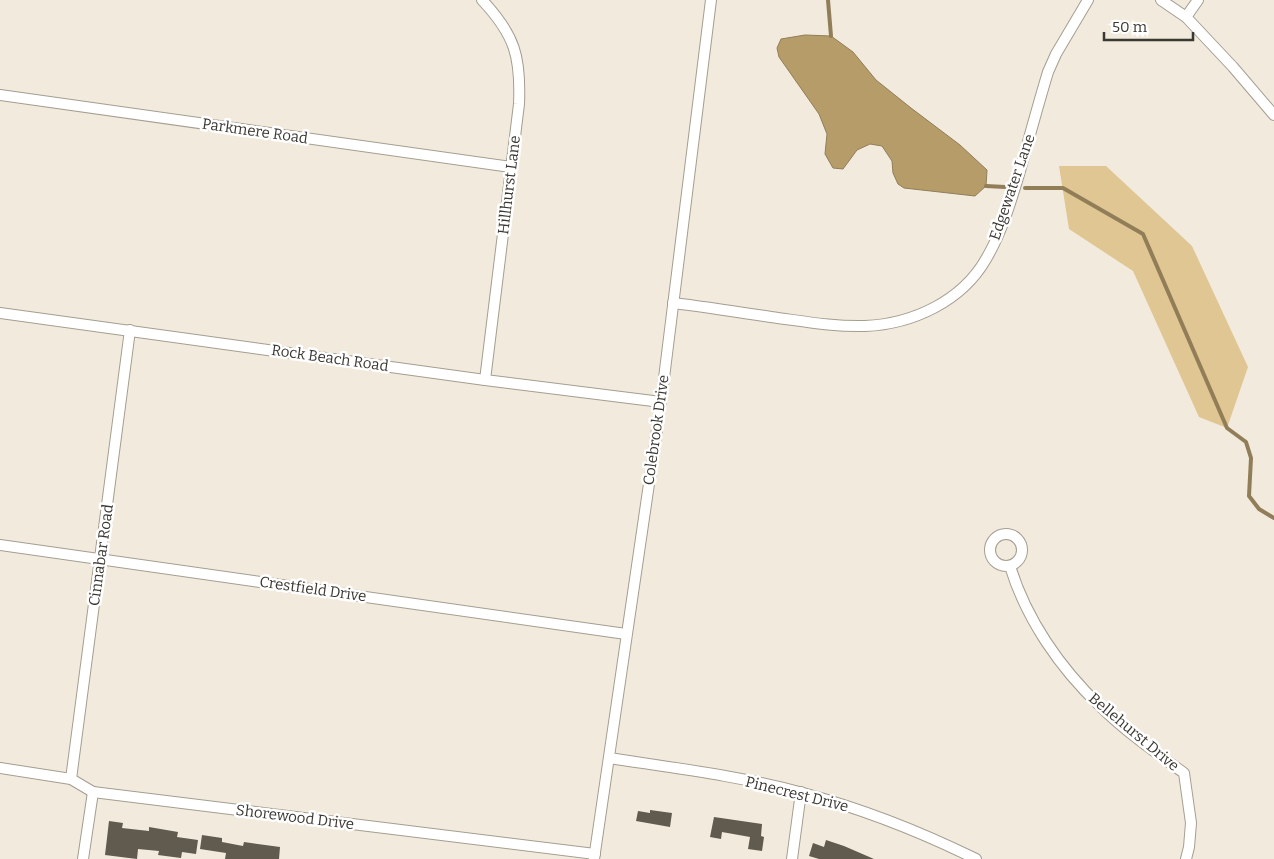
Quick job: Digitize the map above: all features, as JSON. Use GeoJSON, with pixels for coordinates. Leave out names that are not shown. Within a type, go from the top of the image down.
{"type":"FeatureCollection","features":[{"type":"Feature","properties":{"kind":"street","name":"Hillhurst Lane"},"geometry":{"type":"LineString","coordinates":[[482,0],[497,16],[508,32],[516,56],[520,78],[520,104],[485,380]]}},
{"type":"Feature","properties":{"kind":"street","name":"Colebrook Drive"},"geometry":{"type":"LineString","coordinates":[[594,856],[661,402],[711,0]]}},
{"type":"Feature","properties":{"kind":"street","name":"Edgewater Lane"},"geometry":{"type":"LineString","coordinates":[[673,303],[813,323],[866,326],[908,318],[928,311],[948,300],[970,280],[986,260],[1013,194],[1048,72],[1056,54],[1088,0]]}},
{"type":"Feature","properties":{"kind":"street"},"geometry":{"type":"LineString","coordinates":[[1161,0],[1186,17],[1233,67],[1274,115]]}},
{"type":"Feature","properties":{"kind":"street"},"geometry":{"type":"LineString","coordinates":[[1186,17],[1198,0]]}},
{"type":"Feature","properties":{"kind":"street","name":"Parkmere Road"},"geometry":{"type":"LineString","coordinates":[[0,95],[511,167]]}},
{"type":"Feature","properties":{"kind":"street","name":"Rock Beach Road"},"geometry":{"type":"LineString","coordinates":[[0,313],[485,380],[661,402]]}},
{"type":"Feature","properties":{"kind":"street","name":"Cinnabar Road"},"geometry":{"type":"LineString","coordinates":[[71,779],[130,330]]}},
{"type":"Feature","properties":{"kind":"street","name":"Crestfield Drive"},"geometry":{"type":"LineString","coordinates":[[0,545],[626,634]]}},
{"type":"Feature","properties":{"kind":"street","name":"Bellehurst Drive"},"geometry":{"type":"LineString","coordinates":[[1010,566],[1030,614],[1049,646],[1074,679],[1107,713],[1184,773],[1191,823],[1186,859]]}},
{"type":"Feature","properties":{"kind":"street","name":"Pinecrest Drive"},"geometry":{"type":"LineString","coordinates":[[609,758],[738,778],[801,792],[892,821],[976,859]]}},
{"type":"Feature","properties":{"kind":"street","name":"Shorewood Drive"},"geometry":{"type":"LineString","coordinates":[[0,768],[71,779],[93,792],[594,856]]}},
{"type":"Feature","properties":{"kind":"street"},"geometry":{"type":"LineString","coordinates":[[83,859],[93,792]]}},
{"type":"Feature","properties":{"kind":"street"},"geometry":{"type":"LineString","coordinates":[[792,859],[801,792]]}},
{"type":"Feature","properties":{"kind":"shaded area"},"geometry":{"type":"Polygon","coordinates":[[[805,35],[831,36],[853,52],[876,80],[960,145],[987,170],[986,186],[975,196],[904,188],[898,184],[893,173],[892,161],[882,146],[870,144],[857,150],[843,169],[833,168],[825,154],[827,134],[819,114],[779,57],[777,48],[781,39],[805,35]]]}},
{"type":"Feature","properties":{"kind":"shaded area"},"geometry":{"type":"Polygon","coordinates":[[[1059,166],[1106,166],[1192,246],[1248,367],[1227,428],[1199,417],[1133,271],[1069,229],[1059,166]]]}},
{"type":"Feature","properties":{"kind":"building"},"geometry":{"type":"Polygon","coordinates":[[[650,810],[672,813],[670,827],[636,821],[638,811],[650,813],[650,810]]]}},
{"type":"Feature","properties":{"kind":"building"},"geometry":{"type":"Polygon","coordinates":[[[714,817],[762,824],[761,836],[764,837],[762,851],[748,849],[750,837],[722,832],[721,839],[710,837],[714,817]]]}},
{"type":"Feature","properties":{"kind":"building"},"geometry":{"type":"Polygon","coordinates":[[[109,821],[123,823],[122,828],[149,831],[149,827],[178,832],[177,837],[198,840],[196,854],[182,852],[181,858],[158,855],[159,851],[138,849],[137,859],[105,855],[109,821]]]}},
{"type":"Feature","properties":{"kind":"building"},"geometry":{"type":"Polygon","coordinates":[[[202,835],[222,838],[222,842],[243,846],[244,842],[280,847],[279,859],[225,859],[226,853],[200,849],[202,835]]]}},
{"type":"Feature","properties":{"kind":"building"},"geometry":{"type":"Polygon","coordinates":[[[826,840],[874,859],[819,859],[809,856],[813,843],[824,847],[826,840]]]}},
{"type":"Feature","properties":{"kind":"waterway"},"geometry":{"type":"LineString","coordinates":[[828,0],[831,36]]}},
{"type":"Feature","properties":{"kind":"waterway"},"geometry":{"type":"LineString","coordinates":[[986,186],[1005,187]]}},
{"type":"Feature","properties":{"kind":"waterway"},"geometry":{"type":"LineString","coordinates":[[1025,188],[1063,188],[1143,234],[1227,428],[1246,442],[1251,458],[1249,496],[1259,509],[1274,518]]}}]}
